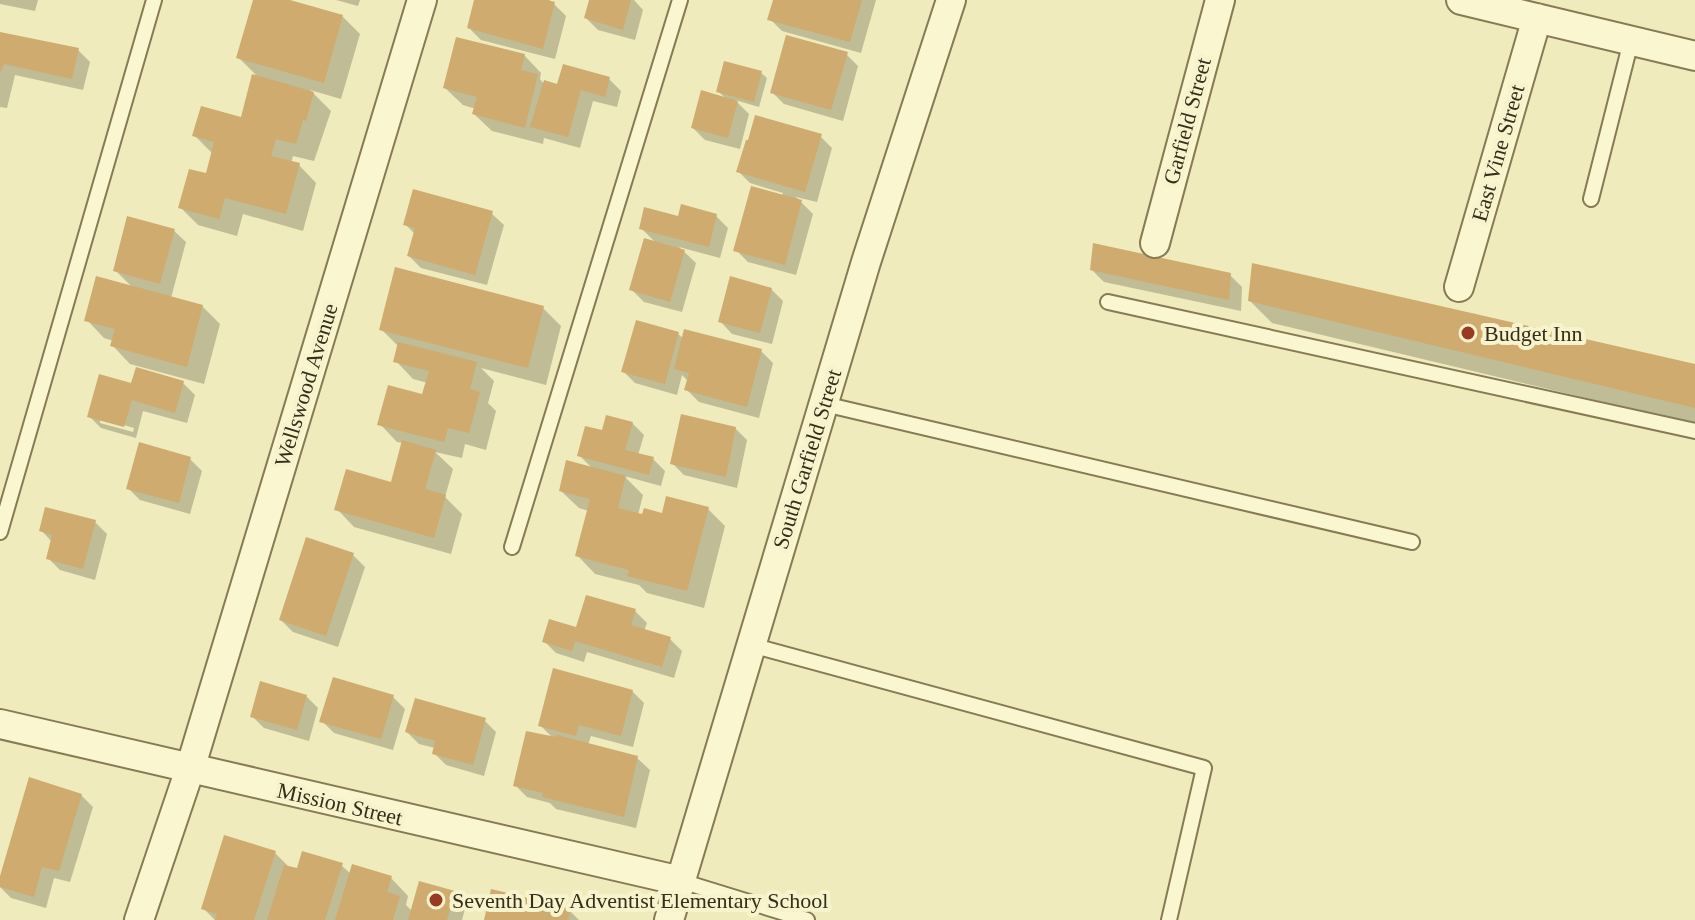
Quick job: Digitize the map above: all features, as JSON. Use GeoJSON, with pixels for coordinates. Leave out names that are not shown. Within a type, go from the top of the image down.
{"type":"FeatureCollection","features":[{"type":"Feature","properties":{"kind":"street","name":"Wellswood Avenue"},"geometry":{"type":"LineString","coordinates":[[139,920],[190,769],[422,0]]}},
{"type":"Feature","properties":{"kind":"street","name":"South Garfield Street"},"geometry":{"type":"LineString","coordinates":[[669,920],[866,262],[951,0]]}},
{"type":"Feature","properties":{"kind":"street","name":"Garfield Street"},"geometry":{"type":"LineString","coordinates":[[1155,243],[1220,0]]}},
{"type":"Feature","properties":{"kind":"street"},"geometry":{"type":"LineString","coordinates":[[1472,1],[1695,56]]}},
{"type":"Feature","properties":{"kind":"street","name":"East Vine Street"},"geometry":{"type":"LineString","coordinates":[[1459,287],[1537,18]]}},
{"type":"Feature","properties":{"kind":"street","name":"Mission Street"},"geometry":{"type":"LineString","coordinates":[[0,724],[681,881]]}},
{"type":"Feature","properties":{"kind":"lane"},"geometry":{"type":"LineString","coordinates":[[0,532],[154,0]]}},
{"type":"Feature","properties":{"kind":"lane"},"geometry":{"type":"LineString","coordinates":[[512,547],[680,0]]}},
{"type":"Feature","properties":{"kind":"lane"},"geometry":{"type":"LineString","coordinates":[[1591,199],[1631,41]]}},
{"type":"Feature","properties":{"kind":"lane"},"geometry":{"type":"LineString","coordinates":[[1108,302],[1695,431]]}},
{"type":"Feature","properties":{"kind":"lane"},"geometry":{"type":"LineString","coordinates":[[824,404],[1412,542]]}},
{"type":"Feature","properties":{"kind":"lane"},"geometry":{"type":"LineString","coordinates":[[751,645],[1204,768],[1169,920]]}},
{"type":"Feature","properties":{"kind":"lane"},"geometry":{"type":"LineString","coordinates":[[681,881],[807,920]]}},
{"type":"Feature","properties":{"kind":"building"},"geometry":{"type":"Polygon","coordinates":[[[253,0],[290,0],[343,15],[324,83],[236,58],[253,0]]]}},
{"type":"Feature","properties":{"kind":"building"},"geometry":{"type":"Polygon","coordinates":[[[474,0],[555,2],[543,49],[467,28],[474,0]]]}},
{"type":"Feature","properties":{"kind":"building"},"geometry":{"type":"Polygon","coordinates":[[[589,0],[631,0],[623,30],[584,18],[589,0]]]}},
{"type":"Feature","properties":{"kind":"building"},"geometry":{"type":"Polygon","coordinates":[[[773,0],[862,0],[850,42],[767,20],[773,0]]]}},
{"type":"Feature","properties":{"kind":"building"},"geometry":{"type":"Polygon","coordinates":[[[0,32],[79,48],[72,79],[4,64],[0,73],[0,32]]]}},
{"type":"Feature","properties":{"kind":"building"},"geometry":{"type":"Polygon","coordinates":[[[786,35],[848,52],[831,110],[770,93],[786,35]]]}},
{"type":"Feature","properties":{"kind":"building"},"geometry":{"type":"Polygon","coordinates":[[[456,37],[525,54],[521,70],[538,74],[525,128],[472,114],[477,97],[443,88],[456,37]]]}},
{"type":"Feature","properties":{"kind":"building"},"geometry":{"type":"Polygon","coordinates":[[[724,61],[762,71],[754,102],[716,92],[724,61]]]}},
{"type":"Feature","properties":{"kind":"building"},"geometry":{"type":"Polygon","coordinates":[[[563,64],[610,77],[605,97],[581,90],[568,137],[530,127],[544,80],[557,84],[563,64]]]}},
{"type":"Feature","properties":{"kind":"building"},"geometry":{"type":"Polygon","coordinates":[[[252,74],[314,92],[296,144],[276,139],[271,156],[300,163],[286,214],[225,198],[219,219],[178,208],[189,169],[206,173],[214,142],[192,136],[201,106],[241,117],[252,74]]]}},
{"type":"Feature","properties":{"kind":"building"},"geometry":{"type":"Polygon","coordinates":[[[701,90],[738,101],[728,138],[691,128],[701,90]]]}},
{"type":"Feature","properties":{"kind":"building"},"geometry":{"type":"Polygon","coordinates":[[[755,115],[822,134],[805,192],[736,172],[755,115]]]}},
{"type":"Feature","properties":{"kind":"building"},"geometry":{"type":"Polygon","coordinates":[[[751,186],[802,200],[785,265],[733,251],[751,186]]]}},
{"type":"Feature","properties":{"kind":"building"},"geometry":{"type":"Polygon","coordinates":[[[413,189],[493,211],[475,275],[407,256],[415,228],[403,225],[413,189]]]}},
{"type":"Feature","properties":{"kind":"building"},"geometry":{"type":"Polygon","coordinates":[[[681,204],[717,214],[709,247],[639,229],[644,207],[678,216],[681,204]]]}},
{"type":"Feature","properties":{"kind":"building"},"geometry":{"type":"Polygon","coordinates":[[[127,216],[175,229],[160,284],[113,271],[127,216]]]}},
{"type":"Feature","properties":{"kind":"building"},"geometry":{"type":"Polygon","coordinates":[[[644,238],[685,250],[670,302],[629,290],[644,238]]]}},
{"type":"Feature","properties":{"kind":"building"},"geometry":{"type":"Polygon","coordinates":[[[1093,243],[1231,273],[1229,300],[1090,270],[1093,243]]]}},
{"type":"Feature","properties":{"kind":"building","name":"Budget Inn"},"geometry":{"type":"Polygon","coordinates":[[[1252,263],[1695,364],[1695,408],[1248,301],[1252,263]]]}},
{"type":"Feature","properties":{"kind":"building"},"geometry":{"type":"Polygon","coordinates":[[[395,267],[544,306],[528,368],[379,330],[395,267]]]}},
{"type":"Feature","properties":{"kind":"building"},"geometry":{"type":"Polygon","coordinates":[[[96,276],[203,305],[187,367],[110,346],[115,329],[84,321],[96,276]]]}},
{"type":"Feature","properties":{"kind":"building"},"geometry":{"type":"Polygon","coordinates":[[[730,276],[772,288],[760,333],[718,322],[730,276]]]}},
{"type":"Feature","properties":{"kind":"building"},"geometry":{"type":"Polygon","coordinates":[[[636,320],[679,332],[665,384],[621,372],[636,320]]]}},
{"type":"Feature","properties":{"kind":"building"},"geometry":{"type":"Polygon","coordinates":[[[684,329],[762,349],[747,407],[684,390],[689,373],[674,369],[684,329]]]}},
{"type":"Feature","properties":{"kind":"building"},"geometry":{"type":"Polygon","coordinates":[[[398,342],[477,362],[470,389],[480,392],[469,433],[448,428],[444,442],[377,425],[388,385],[422,394],[429,371],[393,362],[398,342]]]}},
{"type":"Feature","properties":{"kind":"building"},"geometry":{"type":"Polygon","coordinates":[[[136,367],[184,381],[175,413],[132,400],[124,427],[87,417],[99,374],[131,383],[136,367]]]}},
{"type":"Feature","properties":{"kind":"building"},"geometry":{"type":"Polygon","coordinates":[[[681,414],[736,427],[726,477],[670,464],[681,414]]]}},
{"type":"Feature","properties":{"kind":"building"},"geometry":{"type":"Polygon","coordinates":[[[606,415],[633,422],[625,450],[654,457],[649,475],[577,456],[585,426],[602,430],[606,415]]]}},
{"type":"Feature","properties":{"kind":"building"},"geometry":{"type":"Polygon","coordinates":[[[402,440],[436,450],[425,489],[446,495],[434,538],[334,510],[346,469],[391,482],[402,440]]]}},
{"type":"Feature","properties":{"kind":"building"},"geometry":{"type":"Polygon","coordinates":[[[139,442],[191,457],[179,503],[126,489],[139,442]]]}},
{"type":"Feature","properties":{"kind":"building"},"geometry":{"type":"Polygon","coordinates":[[[566,460],[626,476],[618,508],[642,514],[644,508],[662,513],[666,496],[709,507],[687,591],[627,576],[629,570],[575,556],[590,499],[559,491],[566,460]]]}},
{"type":"Feature","properties":{"kind":"building"},"geometry":{"type":"Polygon","coordinates":[[[45,507],[96,520],[83,569],[46,559],[52,535],[39,531],[45,507]]]}},
{"type":"Feature","properties":{"kind":"building"},"geometry":{"type":"Polygon","coordinates":[[[306,537],[354,553],[326,636],[279,620],[306,537]]]}},
{"type":"Feature","properties":{"kind":"building"},"geometry":{"type":"Polygon","coordinates":[[[586,595],[636,609],[631,625],[671,637],[662,667],[575,641],[572,651],[542,642],[549,619],[576,627],[586,595]]]}},
{"type":"Feature","properties":{"kind":"building"},"geometry":{"type":"Polygon","coordinates":[[[553,668],[633,690],[621,736],[579,725],[576,736],[538,726],[553,668]]]}},
{"type":"Feature","properties":{"kind":"building"},"geometry":{"type":"Polygon","coordinates":[[[333,677],[394,695],[381,739],[319,722],[333,677]]]}},
{"type":"Feature","properties":{"kind":"building"},"geometry":{"type":"Polygon","coordinates":[[[260,681],[307,695],[297,730],[250,717],[260,681]]]}},
{"type":"Feature","properties":{"kind":"building"},"geometry":{"type":"Polygon","coordinates":[[[415,698],[486,718],[473,765],[432,754],[435,741],[405,732],[415,698]]]}},
{"type":"Feature","properties":{"kind":"building"},"geometry":{"type":"Polygon","coordinates":[[[526,731],[557,735],[638,756],[624,817],[542,797],[543,793],[513,786],[526,731]]]}},
{"type":"Feature","properties":{"kind":"building"},"geometry":{"type":"Polygon","coordinates":[[[29,777],[82,794],[59,871],[42,867],[34,897],[0,887],[0,876],[29,777]]]}},
{"type":"Feature","properties":{"kind":"building"},"geometry":{"type":"Polygon","coordinates":[[[224,835],[276,851],[254,920],[215,920],[217,914],[201,909],[224,835]]]}},
{"type":"Feature","properties":{"kind":"building"},"geometry":{"type":"Polygon","coordinates":[[[302,851],[343,863],[325,920],[267,920],[284,865],[297,868],[302,851]]]}},
{"type":"Feature","properties":{"kind":"building"},"geometry":{"type":"Polygon","coordinates":[[[352,864],[392,876],[387,892],[400,896],[393,920],[335,920],[352,864]]]}},
{"type":"Feature","properties":{"kind":"building"},"geometry":{"type":"Polygon","coordinates":[[[419,881],[455,891],[447,920],[408,920],[419,881]]]}},
{"type":"Feature","properties":{"kind":"building"},"geometry":{"type":"Polygon","coordinates":[[[491,889],[570,908],[568,920],[484,920],[491,889]]]}},
{"type":"Feature","properties":{"kind":"place","name":"Budget Inn"},"geometry":{"type":"Point","coordinates":[1468,333]}},
{"type":"Feature","properties":{"kind":"place","name":"Seventh Day Adventist Elementary School"},"geometry":{"type":"Point","coordinates":[436,900]}}]}
